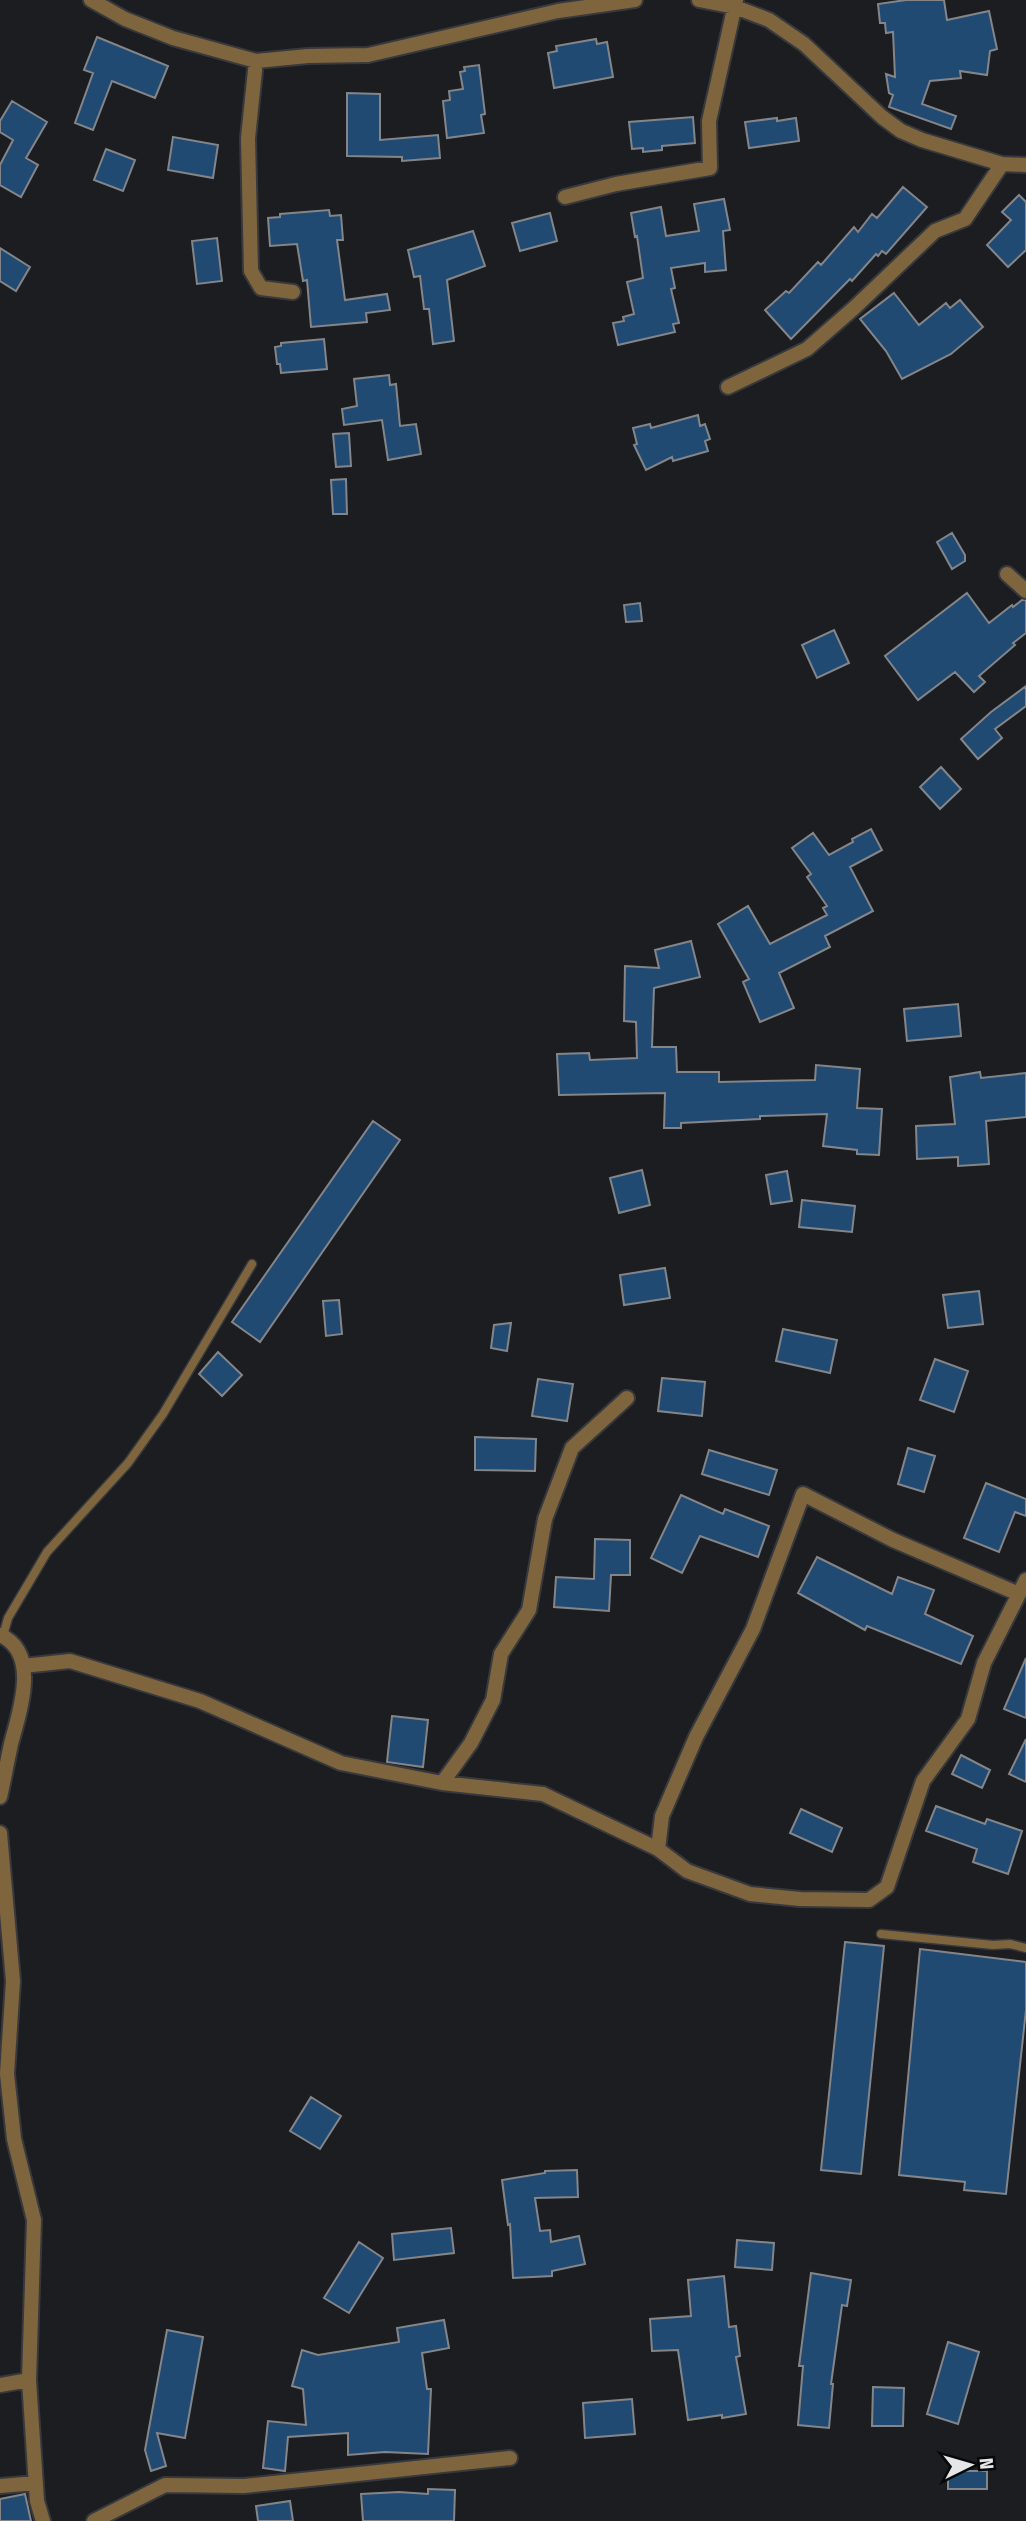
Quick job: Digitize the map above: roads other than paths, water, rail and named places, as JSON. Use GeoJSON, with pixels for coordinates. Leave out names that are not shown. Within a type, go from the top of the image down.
{"type":"FeatureCollection","features":[{"type":"Feature","properties":{"kind":"street"},"geometry":{"type":"LineString","coordinates":[[91,0],[125,19],[173,38],[256,61],[308,56],[368,55],[557,6],[635,0]]}},
{"type":"Feature","properties":{"kind":"street"},"geometry":{"type":"LineString","coordinates":[[699,0],[736,4],[769,20],[804,44],[882,117],[901,131],[1002,164],[1026,165]]}},
{"type":"Feature","properties":{"kind":"street"},"geometry":{"type":"LineString","coordinates":[[565,197],[616,184],[710,168],[709,121],[736,4]]}},
{"type":"Feature","properties":{"kind":"street"},"geometry":{"type":"LineString","coordinates":[[256,61],[248,138],[251,271],[261,288],[293,292]]}},
{"type":"Feature","properties":{"kind":"street"},"geometry":{"type":"LineString","coordinates":[[728,387],[807,349],[935,231],[965,219],[1002,164]]}},
{"type":"Feature","properties":{"kind":"street"},"geometry":{"type":"LineString","coordinates":[[1007,574],[1026,591]]}},
{"type":"Feature","properties":{"kind":"street"},"geometry":{"type":"LineString","coordinates":[[442,1783],[471,1744],[493,1700],[500,1654],[529,1610],[545,1519],[572,1448],[627,1398]]}},
{"type":"Feature","properties":{"kind":"street"},"geometry":{"type":"LineString","coordinates":[[659,1849],[662,1816],[696,1737],[753,1629],[803,1494],[893,1540],[1019,1594]]}},
{"type":"Feature","properties":{"kind":"street"},"geometry":{"type":"LineString","coordinates":[[23,1666],[70,1661],[200,1701],[341,1763],[442,1783],[543,1794],[659,1849],[687,1871],[750,1894],[800,1899],[869,1899],[887,1887],[923,1782],[968,1719],[984,1663],[1026,1580]]}},
{"type":"Feature","properties":{"kind":"street"},"geometry":{"type":"LineString","coordinates":[[0,1797],[23,1698],[23,1666],[14,1645],[2,1636]]}},
{"type":"Feature","properties":{"kind":"street"},"geometry":{"type":"LineString","coordinates":[[0,1833],[13,1982],[7,2074],[13,2139],[34,2220],[29,2380],[37,2501],[43,2521]]}},
{"type":"Feature","properties":{"kind":"street"},"geometry":{"type":"LineString","coordinates":[[0,2385],[29,2380]]}},
{"type":"Feature","properties":{"kind":"street"},"geometry":{"type":"LineString","coordinates":[[94,2521],[165,2485],[244,2486],[510,2458]]}},
{"type":"Feature","properties":{"kind":"street"},"geometry":{"type":"LineString","coordinates":[[0,2486],[36,2483]]}},
{"type":"Feature","properties":{"kind":"lane"},"geometry":{"type":"LineString","coordinates":[[2,1636],[8,1618],[47,1552],[99,1497],[163,1414],[252,1264]]}},
{"type":"Feature","properties":{"kind":"lane"},"geometry":{"type":"LineString","coordinates":[[881,1934],[993,1945],[1010,1944],[1026,1948]]}}]}
